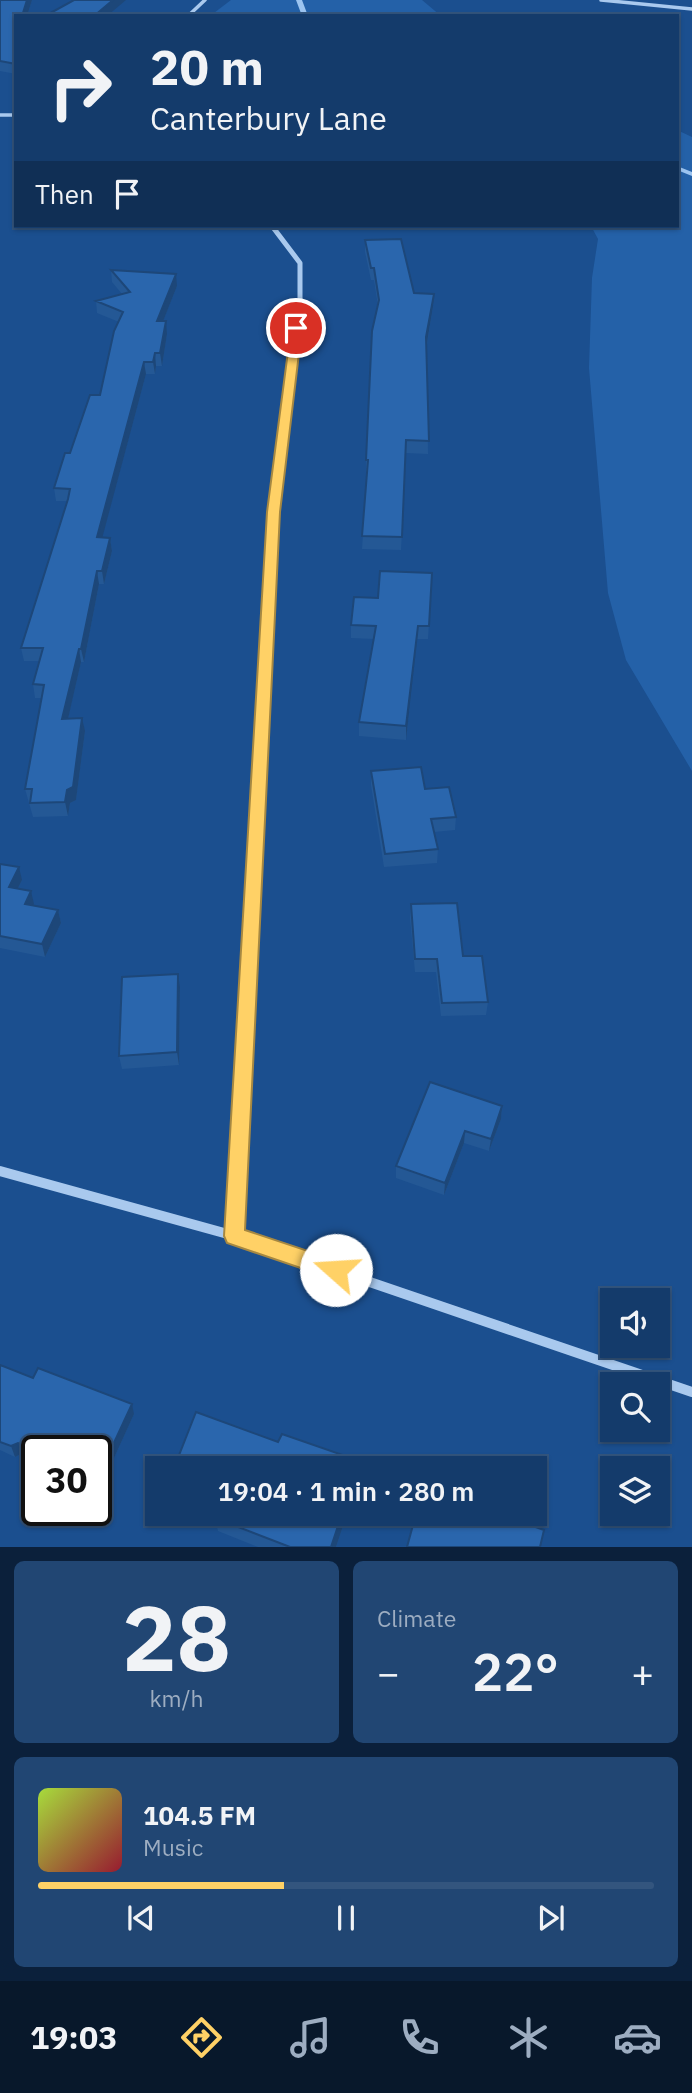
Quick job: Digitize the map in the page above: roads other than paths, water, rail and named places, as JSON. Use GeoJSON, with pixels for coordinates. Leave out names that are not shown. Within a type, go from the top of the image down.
{"type":"FeatureCollection","features":[{"type":"Feature","properties":{"kind":"street"},"geometry":{"type":"LineString","coordinates":[[190,14],[205,0]]}},
{"type":"Feature","properties":{"kind":"street"},"geometry":{"type":"LineString","coordinates":[[601,0],[692,9]]}},
{"type":"Feature","properties":{"kind":"street"},"geometry":{"type":"LineString","coordinates":[[235,1236],[273,512],[300,302],[300,263],[274,228]]}},
{"type":"Feature","properties":{"kind":"street"},"geometry":{"type":"LineString","coordinates":[[0,1171],[235,1236],[692,1392]]}},
{"type":"Feature","properties":{"kind":"waterway"},"geometry":{"type":"LineString","coordinates":[[299,0],[304,14]]}},
{"type":"Feature","properties":{"kind":"waterway"},"geometry":{"type":"LineString","coordinates":[[679,169],[692,174]]}}]}
